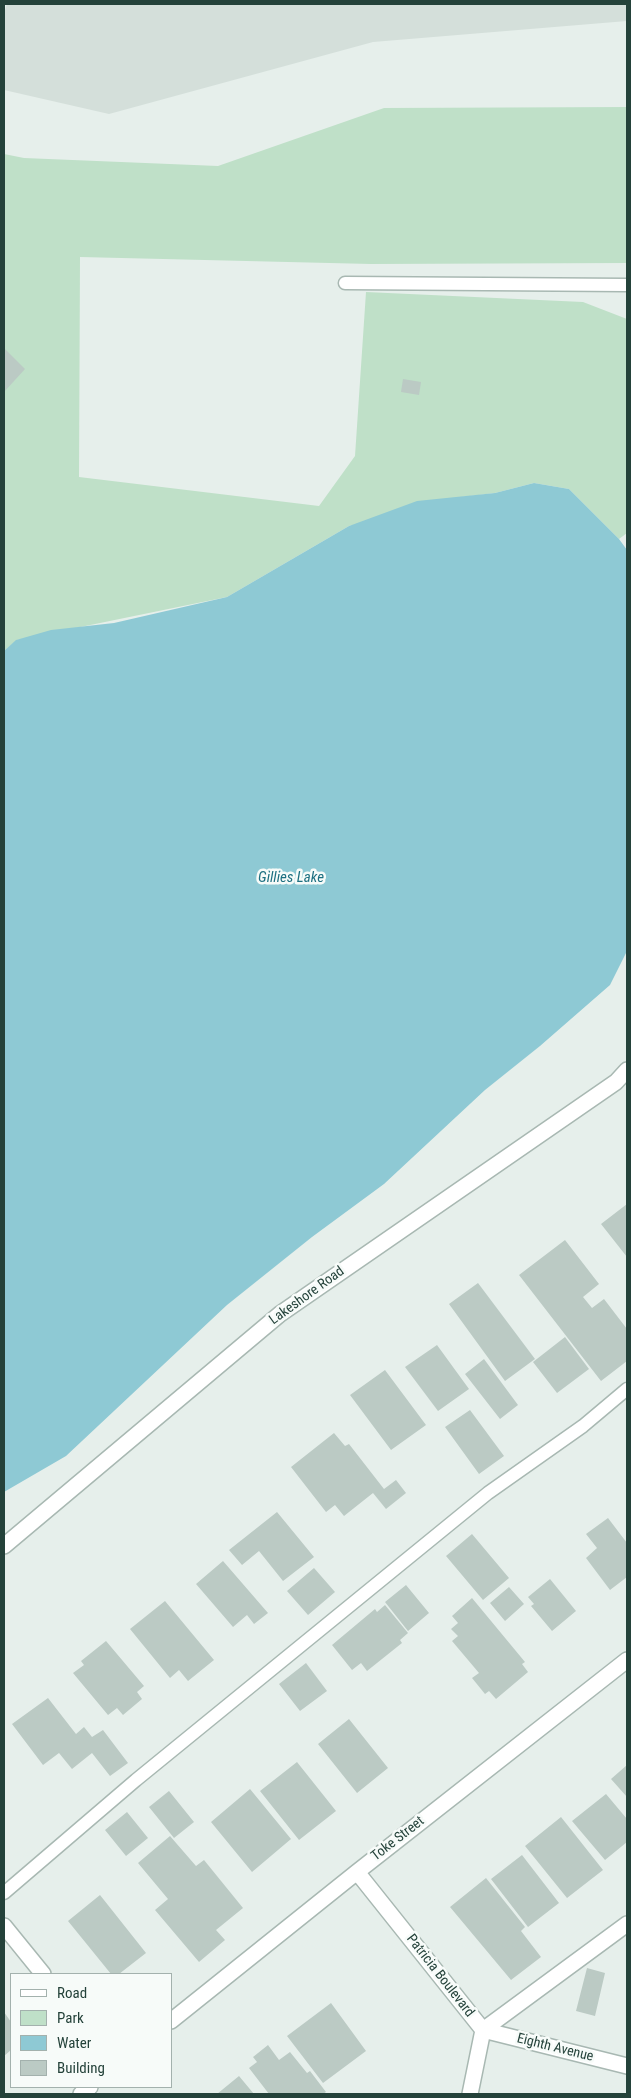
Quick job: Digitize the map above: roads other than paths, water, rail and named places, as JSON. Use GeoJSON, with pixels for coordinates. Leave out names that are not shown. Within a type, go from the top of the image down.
{"type":"FeatureCollection","features":[{"type":"Feature","properties":{"kind":"street","name":"Lakeshore Road"},"geometry":{"type":"LineString","coordinates":[[4,1546],[280,1314],[616,1082],[627,1070]]}},
{"type":"Feature","properties":{"kind":"street","name":"Toke Street"},"geometry":{"type":"LineString","coordinates":[[172,2020],[627,1660]]}},
{"type":"Feature","properties":{"kind":"street","name":"Patricia Boulevard"},"geometry":{"type":"LineString","coordinates":[[357,1872],[483,2030],[468,2092]]}},
{"type":"Feature","properties":{"kind":"street"},"geometry":{"type":"LineString","coordinates":[[483,2030],[627,1924]]}},
{"type":"Feature","properties":{"kind":"street"},"geometry":{"type":"LineString","coordinates":[[4,1926],[42,1973]]}},
{"type":"Feature","properties":{"kind":"street","name":"Eighth Avenue"},"geometry":{"type":"LineString","coordinates":[[483,2030],[627,2066]]}},
{"type":"Feature","properties":{"kind":"lane"},"geometry":{"type":"LineString","coordinates":[[346,283],[627,285]]}},
{"type":"Feature","properties":{"kind":"lane"},"geometry":{"type":"LineString","coordinates":[[4,1893],[136,1780],[481,1499],[583,1426],[627,1389]]}},
{"type":"Feature","properties":{"kind":"water","name":"Gillies Lake"},"geometry":{"type":"Polygon","coordinates":[[[534,483],[569,489],[619,539],[627,550],[627,951],[610,985],[540,1046],[485,1090],[384,1184],[312,1237],[227,1305],[66,1456],[4,1492],[4,651],[16,640],[51,630],[114,623],[227,597],[349,526],[417,501],[495,493],[534,483]]]}}]}
